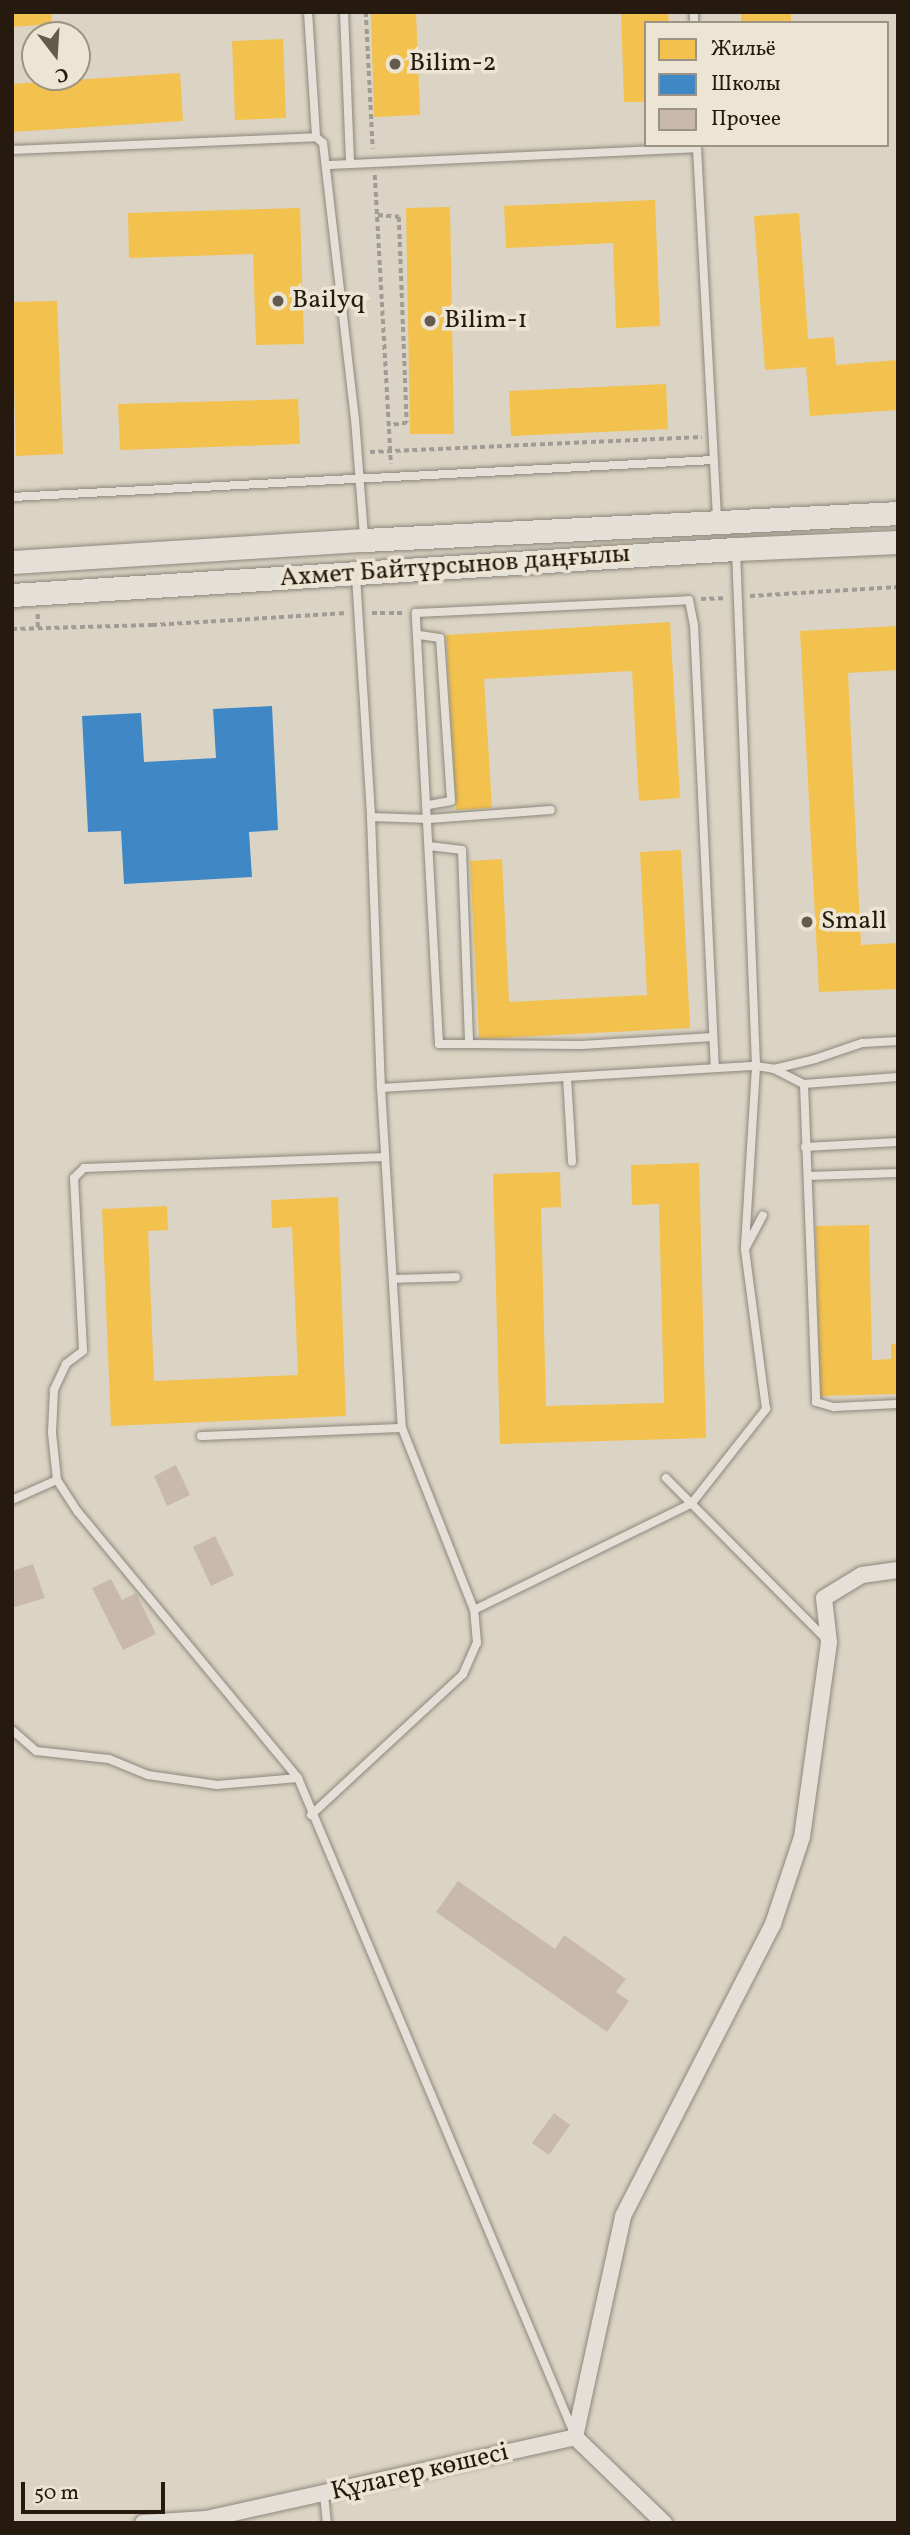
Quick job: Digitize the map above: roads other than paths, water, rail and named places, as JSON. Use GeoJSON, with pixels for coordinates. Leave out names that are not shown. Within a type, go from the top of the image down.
{"type":"FeatureCollection","features":[{"type":"Feature","properties":{"kind":"street","name":"Ахмет Байтұрсынов даңғылы"},"geometry":{"type":"LineString","coordinates":[[12,562],[364,540],[898,513]]}},
{"type":"Feature","properties":{"kind":"street","name":"Ахмет Байтұрсынов даңғылы"},"geometry":{"type":"LineString","coordinates":[[12,594],[736,549],[898,542]]}},
{"type":"Feature","properties":{"kind":"street"},"geometry":{"type":"LineString","coordinates":[[664,2523],[575,2437],[623,2216],[773,1924],[802,1837],[829,1642],[824,1598],[862,1575],[898,1570]]}},
{"type":"Feature","properties":{"kind":"street","name":"Құлагер көшесі"},"geometry":{"type":"LineString","coordinates":[[143,2523],[206,2519],[324,2495],[575,2437]]}},
{"type":"Feature","properties":{"kind":"lane"},"geometry":{"type":"LineString","coordinates":[[308,12],[316,137]]}},
{"type":"Feature","properties":{"kind":"lane"},"geometry":{"type":"LineString","coordinates":[[344,12],[350,164]]}},
{"type":"Feature","properties":{"kind":"lane"},"geometry":{"type":"LineString","coordinates":[[12,150],[316,137],[323,143],[328,165],[358,453],[364,540]]}},
{"type":"Feature","properties":{"kind":"lane"},"geometry":{"type":"LineString","coordinates":[[328,165],[697,147],[717,522]]}},
{"type":"Feature","properties":{"kind":"lane"},"geometry":{"type":"LineString","coordinates":[[12,497],[713,460]]}},
{"type":"Feature","properties":{"kind":"lane"},"geometry":{"type":"LineString","coordinates":[[474,1610],[692,1503],[766,1409],[744,1250],[756,1066],[736,549]]}},
{"type":"Feature","properties":{"kind":"lane"},"geometry":{"type":"LineString","coordinates":[[312,1815],[463,1674],[477,1643],[474,1610],[402,1428],[381,1088],[371,817],[355,573]]}},
{"type":"Feature","properties":{"kind":"lane"},"geometry":{"type":"LineString","coordinates":[[713,1037],[581,1045],[439,1044],[416,613],[689,600],[694,625],[715,1068]]}},
{"type":"Feature","properties":{"kind":"lane"},"geometry":{"type":"LineString","coordinates":[[419,635],[440,638],[450,801],[428,805]]}},
{"type":"Feature","properties":{"kind":"lane"},"geometry":{"type":"LineString","coordinates":[[371,817],[429,819],[551,810]]}},
{"type":"Feature","properties":{"kind":"lane"},"geometry":{"type":"LineString","coordinates":[[429,846],[462,850],[469,1044]]}},
{"type":"Feature","properties":{"kind":"lane"},"geometry":{"type":"LineString","coordinates":[[774,1069],[863,1043],[898,1041]]}},
{"type":"Feature","properties":{"kind":"lane"},"geometry":{"type":"LineString","coordinates":[[381,1088],[756,1066],[774,1069],[804,1084],[898,1077]]}},
{"type":"Feature","properties":{"kind":"lane"},"geometry":{"type":"LineString","coordinates":[[567,1077],[572,1162]]}},
{"type":"Feature","properties":{"kind":"lane"},"geometry":{"type":"LineString","coordinates":[[804,1084],[816,1402],[834,1407],[898,1404]]}},
{"type":"Feature","properties":{"kind":"lane"},"geometry":{"type":"LineString","coordinates":[[805,1147],[898,1142]]}},
{"type":"Feature","properties":{"kind":"lane"},"geometry":{"type":"LineString","coordinates":[[385,1157],[84,1168],[74,1178],[83,1350],[66,1364],[54,1390],[52,1433],[57,1480],[78,1513],[298,1777],[575,2437]]}},
{"type":"Feature","properties":{"kind":"lane"},"geometry":{"type":"LineString","coordinates":[[808,1176],[898,1173]]}},
{"type":"Feature","properties":{"kind":"lane"},"geometry":{"type":"LineString","coordinates":[[744,1250],[763,1215]]}},
{"type":"Feature","properties":{"kind":"lane"},"geometry":{"type":"LineString","coordinates":[[393,1279],[456,1277]]}},
{"type":"Feature","properties":{"kind":"lane"},"geometry":{"type":"LineString","coordinates":[[201,1436],[402,1428]]}},
{"type":"Feature","properties":{"kind":"lane"},"geometry":{"type":"LineString","coordinates":[[666,1478],[829,1642]]}},
{"type":"Feature","properties":{"kind":"lane"},"geometry":{"type":"LineString","coordinates":[[12,1500],[57,1480]]}},
{"type":"Feature","properties":{"kind":"lane"},"geometry":{"type":"LineString","coordinates":[[12,1730],[36,1751],[109,1759],[148,1775],[217,1785],[298,1777]]}},
{"type":"Feature","properties":{"kind":"lane"},"geometry":{"type":"LineString","coordinates":[[324,2495],[327,2523]]}},
{"type":"Feature","properties":{"kind":"place","name":"Bilim-2"},"geometry":{"type":"Point","coordinates":[395,64]}},
{"type":"Feature","properties":{"kind":"place","name":"Bailyq"},"geometry":{"type":"Point","coordinates":[278,301]}},
{"type":"Feature","properties":{"kind":"place","name":"Bilim-1"},"geometry":{"type":"Point","coordinates":[430,321]}},
{"type":"Feature","properties":{"kind":"place","name":"Small"},"geometry":{"type":"Point","coordinates":[807,922]}}]}
